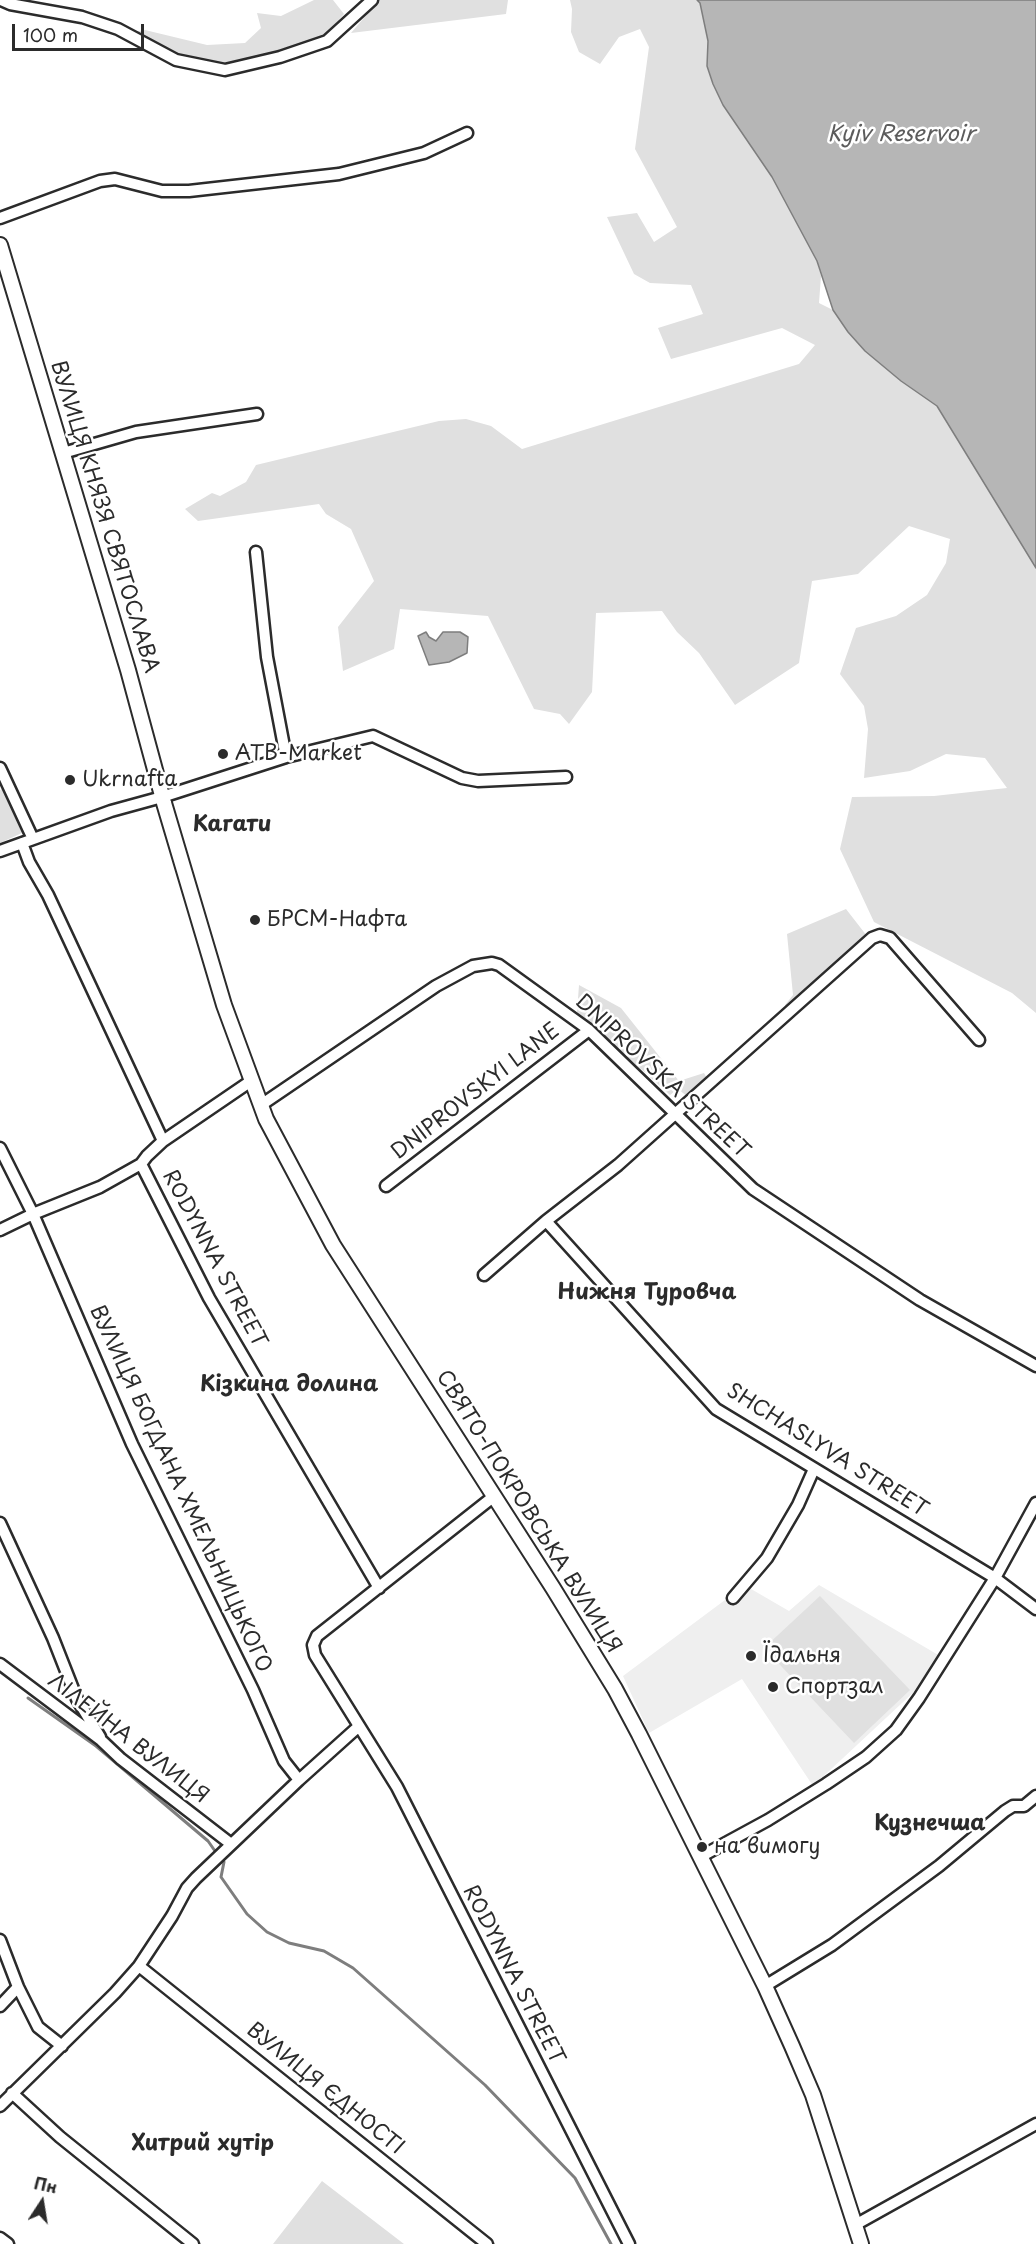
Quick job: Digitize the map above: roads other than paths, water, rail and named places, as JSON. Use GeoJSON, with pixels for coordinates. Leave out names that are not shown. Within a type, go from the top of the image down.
{"type":"FeatureCollection","features":[{"type":"Feature","properties":{"kind":"main road","name":"ВУЛИЦЯ КНЯЗЯ СВЯТОСЛАВА"},"geometry":{"type":"LineString","coordinates":[[0,244],[128,670],[163,800]]}},
{"type":"Feature","properties":{"kind":"main road","name":"СВЯТО-ПОКРОВСЬКА ВУЛИЦЯ"},"geometry":{"type":"LineString","coordinates":[[163,800],[224,1005],[251,1081],[277,1142],[333,1245],[553,1588],[615,1689],[765,1986],[813,2095],[855,2225],[856,2242]]}},
{"type":"Feature","properties":{"kind":"street"},"geometry":{"type":"LineString","coordinates":[[1,0],[10,4],[82,17],[118,29],[176,60],[225,70],[280,57],[327,41],[372,0]]}},
{"type":"Feature","properties":{"kind":"street"},"geometry":{"type":"LineString","coordinates":[[0,218],[100,181],[115,179],[162,191],[189,191],[328,176],[424,153],[467,133]]}},
{"type":"Feature","properties":{"kind":"street"},"geometry":{"type":"LineString","coordinates":[[63,453],[136,432],[257,414]]}},
{"type":"Feature","properties":{"kind":"street"},"geometry":{"type":"LineString","coordinates":[[256,552],[267,657],[286,757]]}},
{"type":"Feature","properties":{"kind":"street"},"geometry":{"type":"LineString","coordinates":[[0,851],[111,811],[163,800],[286,757],[373,736],[462,778],[478,781],[567,777]]}},
{"type":"Feature","properties":{"kind":"street","name":"RODYNNA STREET"},"geometry":{"type":"LineString","coordinates":[[0,768],[27,841],[29,861],[48,895],[163,1142]]}},
{"type":"Feature","properties":{"kind":"street"},"geometry":{"type":"LineString","coordinates":[[484,1275],[546,1221],[618,1165],[872,938],[880,935],[891,938],[979,1040]]}},
{"type":"Feature","properties":{"kind":"street","name":"DNIPROVSKA STREET"},"geometry":{"type":"LineString","coordinates":[[261,1105],[410,1004],[473,966],[492,963],[500,965],[589,1030],[676,1113],[712,1152],[753,1189],[920,1300],[1036,1366]]}},
{"type":"Feature","properties":{"kind":"street","name":"DNIPROVSKYI LANE"},"geometry":{"type":"LineString","coordinates":[[386,1186],[589,1030]]}},
{"type":"Feature","properties":{"kind":"street"},"geometry":{"type":"LineString","coordinates":[[0,1230],[100,1187],[141,1164],[163,1142],[251,1081]]}},
{"type":"Feature","properties":{"kind":"street","name":"ВУЛИЦЯ БОГДАНА ХМЕЛЬНИЦЬКОГО"},"geometry":{"type":"LineString","coordinates":[[0,1148],[33,1214],[132,1444],[253,1690],[284,1761],[299,1780]]}},
{"type":"Feature","properties":{"kind":"street","name":"RODYNNA STREET"},"geometry":{"type":"LineString","coordinates":[[141,1164],[210,1298],[379,1588],[317,1636],[313,1645],[315,1655],[397,1787],[629,2244]]}},
{"type":"Feature","properties":{"kind":"street","name":"SHCHASLYVA STREET"},"geometry":{"type":"LineString","coordinates":[[546,1221],[716,1409],[995,1578],[1036,1609]]}},
{"type":"Feature","properties":{"kind":"street"},"geometry":{"type":"LineString","coordinates":[[733,1598],[767,1558],[798,1505],[814,1469]]}},
{"type":"Feature","properties":{"kind":"street"},"geometry":{"type":"LineString","coordinates":[[379,1588],[493,1497]]}},
{"type":"Feature","properties":{"kind":"street"},"geometry":{"type":"LineString","coordinates":[[700,1857],[768,1820],[826,1784],[866,1757],[896,1730],[920,1698],[995,1578],[1036,1503]]}},
{"type":"Feature","properties":{"kind":"street"},"geometry":{"type":"LineString","coordinates":[[0,1523],[53,1638],[77,1699],[101,1740]]}},
{"type":"Feature","properties":{"kind":"street","name":"ЛІЛЕЙНА ВУЛИЦЯ"},"geometry":{"type":"LineString","coordinates":[[0,1664],[101,1740],[121,1759],[231,1844]]}},
{"type":"Feature","properties":{"kind":"street"},"geometry":{"type":"LineString","coordinates":[[0,2106],[115,1993],[138,1966],[188,1888],[231,1844],[358,1727]]}},
{"type":"Feature","properties":{"kind":"street"},"geometry":{"type":"LineString","coordinates":[[765,1986],[832,1946],[939,1866],[1005,1811],[1013,1806],[1024,1806],[1036,1796]]}},
{"type":"Feature","properties":{"kind":"street"},"geometry":{"type":"LineString","coordinates":[[0,1940],[18,1987],[38,2027],[62,2046]]}},
{"type":"Feature","properties":{"kind":"street","name":"ВУЛИЦЯ ЄДНОСТІ"},"geometry":{"type":"LineString","coordinates":[[138,1966],[487,2244]]}},
{"type":"Feature","properties":{"kind":"street"},"geometry":{"type":"LineString","coordinates":[[0,2006],[18,1987]]}},
{"type":"Feature","properties":{"kind":"street"},"geometry":{"type":"LineString","coordinates":[[12,2093],[60,2137],[193,2244]]}},
{"type":"Feature","properties":{"kind":"street"},"geometry":{"type":"LineString","coordinates":[[855,2225],[1036,2124]]}},
{"type":"Feature","properties":{"kind":"street"},"geometry":{"type":"LineString","coordinates":[[0,2238],[8,2244]]}},
{"type":"Feature","properties":{"kind":"water","name":"Kyiv Reservoir"},"geometry":{"type":"Polygon","coordinates":[[[697,0],[1036,0],[1036,568],[937,406],[901,381],[865,351],[833,310],[817,261],[772,177],[723,105],[713,84],[707,66],[708,41],[700,3],[697,0]]]}},
{"type":"Feature","properties":{"kind":"water"},"geometry":{"type":"Polygon","coordinates":[[[426,632],[436,641],[443,632],[460,632],[468,637],[467,653],[449,662],[429,665],[418,636],[426,632]]]}},
{"type":"Feature","properties":{"kind":"waterway"},"geometry":{"type":"LineString","coordinates":[[28,1698],[96,1746],[208,1841],[215,1851]]}},
{"type":"Feature","properties":{"kind":"waterway"},"geometry":{"type":"LineString","coordinates":[[224,1862],[221,1877],[247,1914],[267,1932],[289,1943],[324,1951],[353,1968],[485,2085],[575,2178],[611,2244]]}},
{"type":"Feature","properties":{"kind":"place","name":"ATB-Market"},"geometry":{"type":"Point","coordinates":[223,754]}},
{"type":"Feature","properties":{"kind":"place","name":"Ukrnafta"},"geometry":{"type":"Point","coordinates":[70,780]}},
{"type":"Feature","properties":{"kind":"place","name":"БРСМ-Нафта"},"geometry":{"type":"Point","coordinates":[255,920]}},
{"type":"Feature","properties":{"kind":"place","name":"Їдальня"},"geometry":{"type":"Point","coordinates":[751,1656]}},
{"type":"Feature","properties":{"kind":"place","name":"Спортзал"},"geometry":{"type":"Point","coordinates":[773,1687]}},
{"type":"Feature","properties":{"kind":"place","name":"на вимогу"},"geometry":{"type":"Point","coordinates":[702,1847]}},
{"type":"Feature","properties":{"kind":"district","name":"Кагати"},"geometry":{"type":"Point","coordinates":[232,825]}},
{"type":"Feature","properties":{"kind":"district","name":"Нижня Туровча"},"geometry":{"type":"Point","coordinates":[647,1293]}},
{"type":"Feature","properties":{"kind":"district","name":"Кізкина долина"},"geometry":{"type":"Point","coordinates":[289,1385]}},
{"type":"Feature","properties":{"kind":"district","name":"Кузнечша"},"geometry":{"type":"Point","coordinates":[930,1824]}},
{"type":"Feature","properties":{"kind":"district","name":"Хитрий хутір"},"geometry":{"type":"Point","coordinates":[203,2144]}}]}
